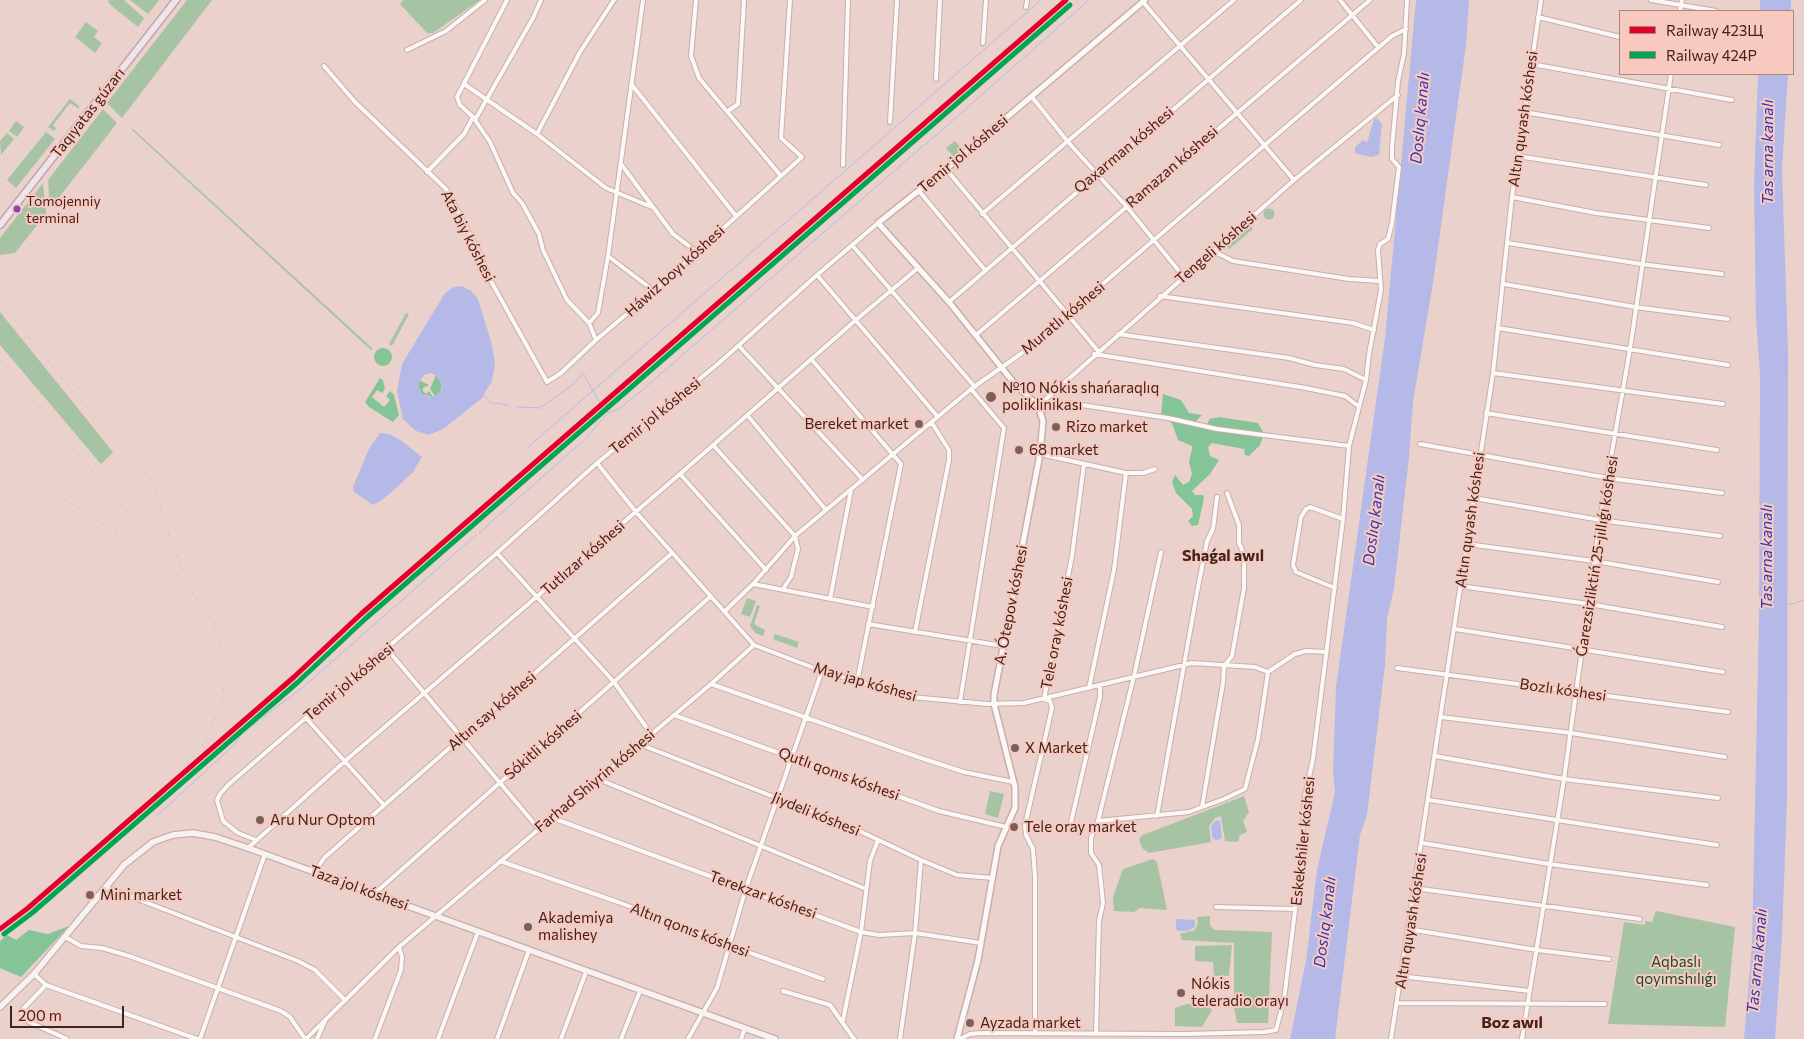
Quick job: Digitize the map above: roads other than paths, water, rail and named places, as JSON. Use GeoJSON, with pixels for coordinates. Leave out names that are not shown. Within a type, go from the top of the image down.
{"type":"FeatureCollection","features":[{"type":"Feature","properties":{"kind":"highway","name":"Taqıyatas gúzarı"},"geometry":{"type":"LineString","coordinates":[[0,225],[176,0]]}},
{"type":"Feature","properties":{"kind":"main road","name":"Taza jol kóshesi"},"geometry":{"type":"LineString","coordinates":[[0,1007],[34,974],[66,938],[124,865],[153,842],[173,835],[193,833],[215,837],[265,854],[586,972],[776,1039]]}},
{"type":"Feature","properties":{"kind":"street"},"geometry":{"type":"LineString","coordinates":[[407,50],[446,31],[485,0]]}},
{"type":"Feature","properties":{"kind":"street"},"geometry":{"type":"LineString","coordinates":[[507,0],[457,97],[460,105],[474,118],[490,142],[513,193],[522,203],[539,234],[543,250],[567,300],[589,323],[596,340]]}},
{"type":"Feature","properties":{"kind":"street"},"geometry":{"type":"LineString","coordinates":[[427,172],[457,142],[488,101],[541,0]]}},
{"type":"Feature","properties":{"kind":"street"},"geometry":{"type":"LineString","coordinates":[[537,134],[580,52],[614,0]]}},
{"type":"Feature","properties":{"kind":"street"},"geometry":{"type":"LineString","coordinates":[[589,323],[598,313],[608,256],[643,0]]}},
{"type":"Feature","properties":{"kind":"street"},"geometry":{"type":"LineString","coordinates":[[696,0],[691,56],[699,78],[781,176]]}},
{"type":"Feature","properties":{"kind":"street"},"geometry":{"type":"LineString","coordinates":[[728,111],[738,104],[744,0]]}},
{"type":"Feature","properties":{"kind":"street","name":"Háwiz boyı kóshesi"},"geometry":{"type":"LineString","coordinates":[[547,382],[561,373],[596,340],[654,291],[802,157],[781,138],[790,0]]}},
{"type":"Feature","properties":{"kind":"street"},"geometry":{"type":"LineString","coordinates":[[844,165],[848,0]]}},
{"type":"Feature","properties":{"kind":"street"},"geometry":{"type":"LineString","coordinates":[[890,122],[897,0]]}},
{"type":"Feature","properties":{"kind":"street"},"geometry":{"type":"LineString","coordinates":[[936,79],[940,0]]}},
{"type":"Feature","properties":{"kind":"street"},"geometry":{"type":"LineString","coordinates":[[982,43],[986,0]]}},
{"type":"Feature","properties":{"kind":"street"},"geometry":{"type":"LineString","coordinates":[[1026,7],[1027,0]]}},
{"type":"Feature","properties":{"kind":"street"},"geometry":{"type":"LineString","coordinates":[[982,214],[1234,0]]}},
{"type":"Feature","properties":{"kind":"street","name":"Qaxarman kóshesi"},"geometry":{"type":"LineString","coordinates":[[949,302],[1301,0]]}},
{"type":"Feature","properties":{"kind":"street"},"geometry":{"type":"LineString","coordinates":[[1340,0],[1378,47]]}},
{"type":"Feature","properties":{"kind":"street","name":"Ramazan kóshesi"},"geometry":{"type":"LineString","coordinates":[[976,335],[1237,111],[1370,0]]}},
{"type":"Feature","properties":{"kind":"street","name":"Eskekshiler kóshesi"},"geometry":{"type":"LineString","coordinates":[[1096,1034],[1264,1032],[1276,1030],[1284,1000],[1295,909],[1305,796],[1313,759],[1344,519],[1349,446],[1366,380],[1381,290],[1378,250],[1380,244],[1388,239],[1398,167],[1392,159],[1392,148],[1406,29],[1407,0]]}},
{"type":"Feature","properties":{"kind":"street","name":"Altın quyash kóshesi"},"geometry":{"type":"LineString","coordinates":[[1391,1039],[1414,888],[1423,843],[1493,373],[1517,156],[1541,0]]}},
{"type":"Feature","properties":{"kind":"street"},"geometry":{"type":"LineString","coordinates":[[1650,0],[1680,9],[1698,10]]}},
{"type":"Feature","properties":{"kind":"street"},"geometry":{"type":"LineString","coordinates":[[1680,9],[1682,0]]}},
{"type":"Feature","properties":{"kind":"street"},"geometry":{"type":"LineString","coordinates":[[1144,1],[1294,180]]}},
{"type":"Feature","properties":{"kind":"street","name":"Temir jol kóshesi"},"geometry":{"type":"LineString","coordinates":[[256,840],[238,833],[223,820],[218,800],[220,794],[388,649],[597,463],[739,346],[852,245],[919,192],[1144,1]]}},
{"type":"Feature","properties":{"kind":"street"},"geometry":{"type":"LineString","coordinates":[[1538,17],[1619,37]]}},
{"type":"Feature","properties":{"kind":"street","name":"Muratlı kóshesi"},"geometry":{"type":"LineString","coordinates":[[725,611],[753,584],[795,536],[973,388],[1002,368],[1067,315],[1378,47],[1392,36],[1406,29]]}},
{"type":"Feature","properties":{"kind":"street"},"geometry":{"type":"LineString","coordinates":[[1531,64],[1732,100]]}},
{"type":"Feature","properties":{"kind":"street","name":"Ata biy kóshesi"},"geometry":{"type":"LineString","coordinates":[[324,66],[356,102],[446,189],[476,246],[492,283],[547,382]]}},
{"type":"Feature","properties":{"kind":"street","name":"Ǵarezsizliktiń 25-jıllıǵı kóshesi"},"geometry":{"type":"LineString","coordinates":[[1522,1039],[1571,733],[1600,520],[1630,349],[1671,75]]}},
{"type":"Feature","properties":{"kind":"street"},"geometry":{"type":"LineString","coordinates":[[464,84],[537,134],[595,181],[606,188],[616,190],[654,208]]}},
{"type":"Feature","properties":{"kind":"street"},"geometry":{"type":"LineString","coordinates":[[632,85],[736,216]]}},
{"type":"Feature","properties":{"kind":"street","name":"Tengeli kóshesi"},"geometry":{"type":"LineString","coordinates":[[1038,406],[1094,354],[1294,180],[1398,95]]}},
{"type":"Feature","properties":{"kind":"street"},"geometry":{"type":"LineString","coordinates":[[1032,97],[1068,142],[1127,206],[1183,276]]}},
{"type":"Feature","properties":{"kind":"street"},"geometry":{"type":"LineString","coordinates":[[1524,112],[1662,137],[1719,145]]}},
{"type":"Feature","properties":{"kind":"street"},"geometry":{"type":"LineString","coordinates":[[1517,156],[1656,179],[1706,185]]}},
{"type":"Feature","properties":{"kind":"street"},"geometry":{"type":"LineString","coordinates":[[621,163],[673,234],[697,252]]}},
{"type":"Feature","properties":{"kind":"street"},"geometry":{"type":"LineString","coordinates":[[946,169],[1098,351]]}},
{"type":"Feature","properties":{"kind":"street"},"geometry":{"type":"LineString","coordinates":[[919,192],[985,270]]}},
{"type":"Feature","properties":{"kind":"street"},"geometry":{"type":"LineString","coordinates":[[1512,196],[1596,213],[1709,228]]}},
{"type":"Feature","properties":{"kind":"street","name":"A. Ótepov kóshesi"},"geometry":{"type":"LineString","coordinates":[[878,223],[949,302],[1002,368],[1038,406],[1043,421],[1040,454],[1003,646],[994,704],[1013,782],[1015,808],[998,846],[981,943],[960,1039]]}},
{"type":"Feature","properties":{"kind":"street"},"geometry":{"type":"LineString","coordinates":[[1508,243],[1642,264],[1722,274]]}},
{"type":"Feature","properties":{"kind":"street"},"geometry":{"type":"LineString","coordinates":[[852,245],[973,388],[1004,428],[960,702]]}},
{"type":"Feature","properties":{"kind":"street"},"geometry":{"type":"LineString","coordinates":[[1213,251],[1233,261],[1349,279],[1380,281]]}},
{"type":"Feature","properties":{"kind":"street"},"geometry":{"type":"LineString","coordinates":[[608,256],[654,291]]}},
{"type":"Feature","properties":{"kind":"street","name":"Tutlızar kóshesi"},"geometry":{"type":"LineString","coordinates":[[248,848],[345,761],[714,446],[856,319],[918,268]]}},
{"type":"Feature","properties":{"kind":"street"},"geometry":{"type":"LineString","coordinates":[[817,275],[938,417]]}},
{"type":"Feature","properties":{"kind":"street"},"geometry":{"type":"LineString","coordinates":[[1504,284],[1635,307],[1728,319]]}},
{"type":"Feature","properties":{"kind":"street"},"geometry":{"type":"LineString","coordinates":[[1160,296],[1353,323],[1374,330]]}},
{"type":"Feature","properties":{"kind":"street"},"geometry":{"type":"LineString","coordinates":[[1498,328],[1728,365]]}},
{"type":"Feature","properties":{"kind":"street"},"geometry":{"type":"LineString","coordinates":[[1118,334],[1289,358],[1316,365],[1344,369],[1366,380]]}},
{"type":"Feature","properties":{"kind":"street"},"geometry":{"type":"LineString","coordinates":[[739,346],[780,388],[863,480]]}},
{"type":"Feature","properties":{"kind":"street"},"geometry":{"type":"LineString","coordinates":[[1094,354],[1306,388],[1345,396],[1358,406]]}},
{"type":"Feature","properties":{"kind":"street"},"geometry":{"type":"LineString","coordinates":[[812,360],[901,464],[857,682]]}},
{"type":"Feature","properties":{"kind":"street"},"geometry":{"type":"LineString","coordinates":[[1493,373],[1723,404]]}},
{"type":"Feature","properties":{"kind":"street"},"geometry":{"type":"LineString","coordinates":[[1040,412],[1068,404],[1168,418],[1217,429],[1349,446]]}},
{"type":"Feature","properties":{"kind":"street"},"geometry":{"type":"LineString","coordinates":[[1486,413],[1717,450]]}},
{"type":"Feature","properties":{"kind":"street"},"geometry":{"type":"LineString","coordinates":[[748,416],[826,510]]}},
{"type":"Feature","properties":{"kind":"street"},"geometry":{"type":"LineString","coordinates":[[916,632],[949,460],[949,450],[932,423]]}},
{"type":"Feature","properties":{"kind":"street"},"geometry":{"type":"LineString","coordinates":[[1420,444],[1608,478],[1722,493]]}},
{"type":"Feature","properties":{"kind":"street"},"geometry":{"type":"LineString","coordinates":[[714,446],[795,536],[798,549],[791,577],[783,589]]}},
{"type":"Feature","properties":{"kind":"street"},"geometry":{"type":"LineString","coordinates":[[1040,454],[1126,473],[1143,474],[1155,469]]}},
{"type":"Feature","properties":{"kind":"street","name":"May jap kóshesi"},"geometry":{"type":"LineString","coordinates":[[597,463],[636,512],[754,645],[857,682],[911,698],[994,704],[1024,703],[1044,699],[1192,663],[1255,667],[1268,672]]}},
{"type":"Feature","properties":{"kind":"street","name":"Tele oray kóshesi"},"geometry":{"type":"LineString","coordinates":[[1034,1034],[1035,877],[1033,849],[1026,835],[1025,825],[1052,708],[1050,701],[1044,699],[1072,556],[1084,464]]}},
{"type":"Feature","properties":{"kind":"street"},"geometry":{"type":"LineString","coordinates":[[1089,688],[1114,570],[1126,473]]}},
{"type":"Feature","properties":{"kind":"street"},"geometry":{"type":"LineString","coordinates":[[680,474],[766,570]]}},
{"type":"Feature","properties":{"kind":"street"},"geometry":{"type":"LineString","coordinates":[[830,599],[851,490]]}},
{"type":"Feature","properties":{"kind":"street"},"geometry":{"type":"LineString","coordinates":[[1202,807],[1223,684],[1224,666],[1232,656],[1234,649],[1244,588],[1245,565],[1244,554],[1239,543],[1239,525],[1227,493]]}},
{"type":"Feature","properties":{"kind":"street"},"geometry":{"type":"LineString","coordinates":[[1157,816],[1183,665],[1207,541],[1213,529],[1217,497]]}},
{"type":"Feature","properties":{"kind":"street"},"geometry":{"type":"LineString","coordinates":[[1474,498],[1600,520],[1720,536]]}},
{"type":"Feature","properties":{"kind":"street"},"geometry":{"type":"LineString","coordinates":[[1335,588],[1296,572],[1294,566],[1301,517],[1306,509],[1310,508],[1344,519]]}},
{"type":"Feature","properties":{"kind":"street"},"geometry":{"type":"LineString","coordinates":[[1467,544],[1594,561],[1718,582]]}},
{"type":"Feature","properties":{"kind":"street"},"geometry":{"type":"LineString","coordinates":[[960,1039],[980,1033],[1096,1034],[1098,922],[1103,904],[1099,865],[1091,853],[1091,838],[1098,821],[1134,676],[1161,552]]}},
{"type":"Feature","properties":{"kind":"street"},"geometry":{"type":"LineString","coordinates":[[497,553],[614,682],[651,734]]}},
{"type":"Feature","properties":{"kind":"street","name":"Altın say kóshesi"},"geometry":{"type":"LineString","coordinates":[[315,872],[324,858],[672,553]]}},
{"type":"Feature","properties":{"kind":"street"},"geometry":{"type":"LineString","coordinates":[[753,584],[873,607]]}},
{"type":"Feature","properties":{"kind":"street"},"geometry":{"type":"LineString","coordinates":[[1460,586],[1589,604],[1722,627]]}},
{"type":"Feature","properties":{"kind":"street","name":"Sókitli kóshesi"},"geometry":{"type":"LineString","coordinates":[[374,894],[711,596]]}},
{"type":"Feature","properties":{"kind":"street"},"geometry":{"type":"LineString","coordinates":[[868,624],[1003,646]]}},
{"type":"Feature","properties":{"kind":"street"},"geometry":{"type":"LineString","coordinates":[[1455,629],[1583,648],[1723,672]]}},
{"type":"Feature","properties":{"kind":"street","name":"Farhad Shiyrin kóshesi"},"geometry":{"type":"LineString","coordinates":[[305,1039],[399,947],[711,684],[754,645]]}},
{"type":"Feature","properties":{"kind":"street"},"geometry":{"type":"LineString","coordinates":[[388,649],[538,828]]}},
{"type":"Feature","properties":{"kind":"street"},"geometry":{"type":"LineString","coordinates":[[1098,821],[1189,812],[1224,800],[1245,789],[1258,739],[1268,672],[1296,654],[1306,651],[1327,652]]}},
{"type":"Feature","properties":{"kind":"street","name":"Bozlı kóshesi"},"geometry":{"type":"LineString","coordinates":[[1397,668],[1448,673],[1728,712]]}},
{"type":"Feature","properties":{"kind":"street"},"geometry":{"type":"LineString","coordinates":[[688,1039],[704,1014],[717,988],[746,888],[793,758],[822,670]]}},
{"type":"Feature","properties":{"kind":"street"},"geometry":{"type":"LineString","coordinates":[[711,684],[964,772],[1013,782]]}},
{"type":"Feature","properties":{"kind":"street"},"geometry":{"type":"LineString","coordinates":[[1071,822],[1100,697],[1100,686]]}},
{"type":"Feature","properties":{"kind":"street","name":"Qutlı qonıs kóshesi"},"geometry":{"type":"LineString","coordinates":[[674,715],[939,811],[1006,827]]}},
{"type":"Feature","properties":{"kind":"street"},"geometry":{"type":"LineString","coordinates":[[1441,717],[1571,733],[1725,756]]}},
{"type":"Feature","properties":{"kind":"street"},"geometry":{"type":"LineString","coordinates":[[306,718],[384,805]]}},
{"type":"Feature","properties":{"kind":"street","name":"Jiydeli kóshesi"},"geometry":{"type":"LineString","coordinates":[[639,744],[778,798],[878,840],[920,860],[957,874],[993,878]]}},
{"type":"Feature","properties":{"kind":"street"},"geometry":{"type":"LineString","coordinates":[[1436,756],[1564,778],[1718,798]]}},
{"type":"Feature","properties":{"kind":"street"},"geometry":{"type":"LineString","coordinates":[[598,779],[866,889]]}},
{"type":"Feature","properties":{"kind":"street"},"geometry":{"type":"LineString","coordinates":[[1429,800],[1717,844]]}},
{"type":"Feature","properties":{"kind":"street","name":"Terekzar kóshesi"},"geometry":{"type":"LineString","coordinates":[[550,818],[746,888],[861,932],[879,935],[915,933],[981,943]]}},
{"type":"Feature","properties":{"kind":"street"},"geometry":{"type":"LineString","coordinates":[[843,1020],[861,932],[870,861],[878,840]]}},
{"type":"Feature","properties":{"kind":"street"},"geometry":{"type":"LineString","coordinates":[[1423,843],[1549,864],[1707,885]]}},
{"type":"Feature","properties":{"kind":"street"},"geometry":{"type":"LineString","coordinates":[[34,974],[46,985],[199,1039],[237,937],[265,854]]}},
{"type":"Feature","properties":{"kind":"street"},"geometry":{"type":"LineString","coordinates":[[900,1039],[915,933],[920,860]]}},
{"type":"Feature","properties":{"kind":"street","name":"Altın qonıs kóshesi"},"geometry":{"type":"LineString","coordinates":[[500,861],[618,902],[729,945],[823,978]]}},
{"type":"Feature","properties":{"kind":"street"},"geometry":{"type":"LineString","coordinates":[[106,887],[298,961],[315,970],[345,1000]]}},
{"type":"Feature","properties":{"kind":"street"},"geometry":{"type":"LineString","coordinates":[[1414,888],[1640,919]]}},
{"type":"Feature","properties":{"kind":"street"},"geometry":{"type":"LineString","coordinates":[[1216,907],[1295,909]]}},
{"type":"Feature","properties":{"kind":"street"},"geometry":{"type":"LineString","coordinates":[[1408,929],[1537,950],[1609,959]]}},
{"type":"Feature","properties":{"kind":"street"},"geometry":{"type":"LineString","coordinates":[[438,1039],[478,932]]}},
{"type":"Feature","properties":{"kind":"street"},"geometry":{"type":"LineString","coordinates":[[66,938],[81,946],[102,948],[129,956],[281,1011],[290,1017],[305,1039]]}},
{"type":"Feature","properties":{"kind":"street"},"geometry":{"type":"LineString","coordinates":[[375,1039],[401,970],[402,957],[399,947]]}},
{"type":"Feature","properties":{"kind":"street"},"geometry":{"type":"LineString","coordinates":[[496,1039],[529,950]]}},
{"type":"Feature","properties":{"kind":"street"},"geometry":{"type":"LineString","coordinates":[[561,1039],[586,972]]}},
{"type":"Feature","properties":{"kind":"street"},"geometry":{"type":"LineString","coordinates":[[1400,976],[1530,991]]}},
{"type":"Feature","properties":{"kind":"street"},"geometry":{"type":"LineString","coordinates":[[46,985],[22,1010],[22,1014],[25,1020],[67,1039]]}},
{"type":"Feature","properties":{"kind":"street"},"geometry":{"type":"LineString","coordinates":[[621,1039],[640,991]]}},
{"type":"Feature","properties":{"kind":"street"},"geometry":{"type":"LineString","coordinates":[[783,991],[830,1005],[843,1020],[854,1039]]}},
{"type":"Feature","properties":{"kind":"street"},"geometry":{"type":"LineString","coordinates":[[1398,1003],[1605,1004]]}},
{"type":"Feature","properties":{"kind":"street"},"geometry":{"type":"LineString","coordinates":[[317,1039],[326,1019]]}},
{"type":"Feature","properties":{"kind":"street"},"geometry":{"type":"LineString","coordinates":[[741,1039],[745,1028]]}},
{"type":"Feature","properties":{"kind":"water","name":"Doslıq kanalı"},"geometry":{"type":"Polygon","coordinates":[[[1416,0],[1469,0],[1466,45],[1433,283],[1413,402],[1409,457],[1394,588],[1387,619],[1385,664],[1367,815],[1360,835],[1335,1039],[1290,1039],[1306,961],[1317,870],[1335,792],[1333,773],[1336,687],[1385,338],[1416,0]]]}},
{"type":"Feature","properties":{"kind":"water"},"geometry":{"type":"Polygon","coordinates":[[[1760,0],[1791,0],[1791,10],[1760,10],[1760,0]]]}},
{"type":"Feature","properties":{"kind":"water","name":"Tas arna kanalı"},"geometry":{"type":"Polygon","coordinates":[[[1758,75],[1788,75],[1782,169],[1788,351],[1787,799],[1782,938],[1775,1039],[1744,1039],[1752,945],[1759,617],[1760,374],[1756,319],[1754,184],[1758,75]]]}},
{"type":"Feature","properties":{"kind":"water"},"geometry":{"type":"Polygon","coordinates":[[[1377,118],[1382,124],[1379,155],[1371,157],[1355,153],[1355,147],[1363,140],[1367,143],[1374,119],[1377,118]]]}},
{"type":"Feature","properties":{"kind":"water"},"geometry":{"type":"Polygon","coordinates":[[[462,286],[471,291],[478,299],[492,345],[495,364],[492,381],[481,399],[443,429],[429,435],[416,431],[403,419],[397,391],[402,364],[445,293],[454,287],[462,286]],[[431,373],[424,375],[418,384],[422,394],[429,397],[437,395],[442,388],[438,377],[431,373]]]}},
{"type":"Feature","properties":{"kind":"water"},"geometry":{"type":"Polygon","coordinates":[[[380,433],[389,434],[402,441],[422,457],[413,472],[393,491],[373,505],[354,492],[353,487],[369,449],[380,433]]]}},
{"type":"Feature","properties":{"kind":"water"},"geometry":{"type":"Polygon","coordinates":[[[1216,820],[1220,821],[1222,838],[1216,841],[1212,836],[1211,826],[1216,820]]]}},
{"type":"Feature","properties":{"kind":"water"},"geometry":{"type":"Polygon","coordinates":[[[1176,919],[1195,920],[1195,927],[1187,931],[1178,931],[1176,929],[1176,919]]]}},
{"type":"Feature","properties":{"kind":"waterway"},"geometry":{"type":"LineString","coordinates":[[527,448],[1041,0]]}},
{"type":"Feature","properties":{"kind":"waterway"},"geometry":{"type":"LineString","coordinates":[[925,145],[1089,0]]}},
{"type":"Feature","properties":{"kind":"waterway"},"geometry":{"type":"LineString","coordinates":[[605,409],[608,413],[619,409],[640,392],[923,146]]}},
{"type":"Feature","properties":{"kind":"waterway"},"geometry":{"type":"LineString","coordinates":[[517,407],[540,408],[571,386],[583,373],[601,405]]}},
{"type":"Feature","properties":{"kind":"waterway"},"geometry":{"type":"LineString","coordinates":[[484,395],[493,404],[498,403],[509,406]]}},
{"type":"Feature","properties":{"kind":"waterway"},"geometry":{"type":"LineString","coordinates":[[585,439],[607,414]]}},
{"type":"Feature","properties":{"kind":"waterway"},"geometry":{"type":"LineString","coordinates":[[479,533],[583,441]]}},
{"type":"Feature","properties":{"kind":"waterway"},"geometry":{"type":"LineString","coordinates":[[158,815],[236,743],[242,733],[301,689],[476,535]]}},
{"type":"Feature","properties":{"kind":"waterway"},"geometry":{"type":"LineString","coordinates":[[1788,605],[1804,600]]}},
{"type":"Feature","properties":{"kind":"railway"},"geometry":{"type":"LineString","coordinates":[[0,302],[81,401],[101,419]]}},
{"type":"Feature","properties":{"kind":"railway"},"geometry":{"type":"LineString","coordinates":[[0,361],[184,580],[211,619],[220,641],[224,660],[222,700],[207,740],[185,766]]}},
{"type":"Feature","properties":{"kind":"railway"},"geometry":{"type":"LineString","coordinates":[[73,383],[84,392],[104,403]]}},
{"type":"Feature","properties":{"kind":"railway"},"geometry":{"type":"LineString","coordinates":[[99,412],[154,482],[169,537],[185,576]]}},
{"type":"Feature","properties":{"kind":"railway"},"geometry":{"type":"LineString","coordinates":[[52,491],[165,564]]}},
{"type":"Feature","properties":{"kind":"rail line","name":"423Щ"},"geometry":{"type":"LineString","coordinates":[[0,929],[28,908],[294,677],[361,614],[1066,0]]}},
{"type":"Feature","properties":{"kind":"rail line","name":"424Р"},"geometry":{"type":"LineString","coordinates":[[4,934],[32,913],[298,682],[365,619],[1070,5]]}},
{"type":"Feature","properties":{"kind":"place","name":"Tomojenniy terminal"},"geometry":{"type":"Point","coordinates":[17,209]}},
{"type":"Feature","properties":{"kind":"place","name":"№10 Nókis shańaraqlıq poliklinikası"},"geometry":{"type":"Point","coordinates":[991,397]}},
{"type":"Feature","properties":{"kind":"place","name":"Bereket market"},"geometry":{"type":"Point","coordinates":[919,424]}},
{"type":"Feature","properties":{"kind":"place","name":"Rizo market"},"geometry":{"type":"Point","coordinates":[1056,427]}},
{"type":"Feature","properties":{"kind":"place","name":"68 market"},"geometry":{"type":"Point","coordinates":[1019,450]}},
{"type":"Feature","properties":{"kind":"place","name":"X Market"},"geometry":{"type":"Point","coordinates":[1015,748]}},
{"type":"Feature","properties":{"kind":"place","name":"Aru Nur Optom"},"geometry":{"type":"Point","coordinates":[260,820]}},
{"type":"Feature","properties":{"kind":"place","name":"Tele oray market"},"geometry":{"type":"Point","coordinates":[1014,827]}},
{"type":"Feature","properties":{"kind":"place","name":"Mini market"},"geometry":{"type":"Point","coordinates":[90,895]}},
{"type":"Feature","properties":{"kind":"place","name":"Akademiya malishey"},"geometry":{"type":"Point","coordinates":[528,927]}},
{"type":"Feature","properties":{"kind":"place","name":"Nókis teleradio orayı"},"geometry":{"type":"Point","coordinates":[1181,993]}},
{"type":"Feature","properties":{"kind":"place","name":"Ayzada market"},"geometry":{"type":"Point","coordinates":[970,1023]}},
{"type":"Feature","properties":{"kind":"district","name":"Shaǵal awıl"},"geometry":{"type":"Point","coordinates":[1223,556]}},
{"type":"Feature","properties":{"kind":"district","name":"Boz awıl"},"geometry":{"type":"Point","coordinates":[1512,1023]}},
{"type":"Feature","properties":{"kind":"park label","name":"Aqbaslı qoyımshılıǵı"},"geometry":{"type":"Point","coordinates":[1676,970]}}]}
